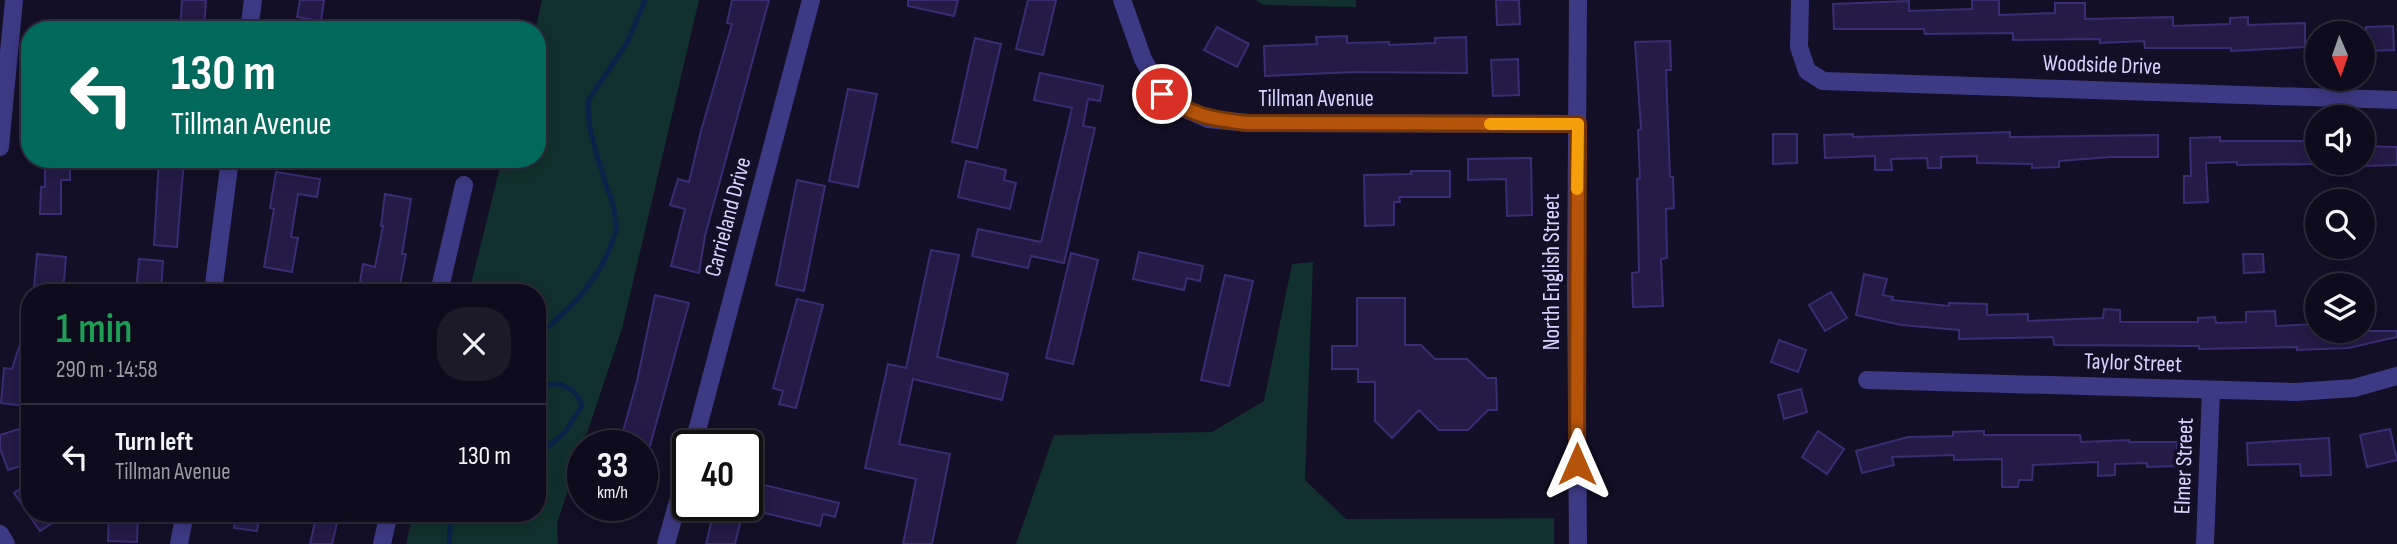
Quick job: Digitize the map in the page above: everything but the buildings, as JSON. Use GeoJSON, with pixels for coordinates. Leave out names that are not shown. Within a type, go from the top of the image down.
{"type":"FeatureCollection","features":[{"type":"Feature","properties":{"kind":"street"},"geometry":{"type":"LineString","coordinates":[[0,147],[14,0]]}},
{"type":"Feature","properties":{"kind":"street"},"geometry":{"type":"LineString","coordinates":[[250,21],[253,0]]}},
{"type":"Feature","properties":{"kind":"street","name":"Carrieland Drive"},"geometry":{"type":"LineString","coordinates":[[697,430],[811,0]]}},
{"type":"Feature","properties":{"kind":"street","name":"Tillman Avenue"},"geometry":{"type":"LineString","coordinates":[[1122,0],[1143,59],[1162,94],[1181,107],[1208,119],[1247,123],[1578,124]]}},
{"type":"Feature","properties":{"kind":"street","name":"North English Street"},"geometry":{"type":"LineString","coordinates":[[1577,0],[1578,544]]}},
{"type":"Feature","properties":{"kind":"street","name":"Woodside Drive"},"geometry":{"type":"LineString","coordinates":[[1800,0],[1799,47],[1807,71],[1822,81],[2397,100]]}},
{"type":"Feature","properties":{"kind":"street"},"geometry":{"type":"LineString","coordinates":[[214,284],[229,168]]}},
{"type":"Feature","properties":{"kind":"street"},"geometry":{"type":"LineString","coordinates":[[441,284],[464,185]]}},
{"type":"Feature","properties":{"kind":"street","name":"Taylor Street"},"geometry":{"type":"LineString","coordinates":[[1867,380],[2296,392],[2354,388],[2397,376]]}},
{"type":"Feature","properties":{"kind":"street","name":"Elmer Street"},"geometry":{"type":"LineString","coordinates":[[2205,544],[2211,390]]}},
{"type":"Feature","properties":{"kind":"street"},"geometry":{"type":"LineString","coordinates":[[666,544],[672,521]]}},
{"type":"Feature","properties":{"kind":"street"},"geometry":{"type":"LineString","coordinates":[[179,544],[183,522]]}},
{"type":"Feature","properties":{"kind":"street"},"geometry":{"type":"LineString","coordinates":[[382,544],[387,522]]}},
{"type":"Feature","properties":{"kind":"street"},"geometry":{"type":"LineString","coordinates":[[0,534],[6,544]]}},
{"type":"Feature","properties":{"kind":"green space"},"geometry":{"type":"Polygon","coordinates":[[[542,0],[699,0],[622,329],[588,430],[567,430],[567,493],[557,523],[558,544],[406,544],[411,522],[546,522],[546,284],[471,284],[500,168],[546,168],[546,21],[537,21],[542,0]]]}},
{"type":"Feature","properties":{"kind":"green space"},"geometry":{"type":"Polygon","coordinates":[[[1256,0],[1356,0],[1356,7],[1263,5],[1256,0]]]}},
{"type":"Feature","properties":{"kind":"green space"},"geometry":{"type":"Polygon","coordinates":[[[1313,262],[1305,480],[1346,519],[1554,518],[1554,544],[1016,544],[1054,435],[1212,432],[1264,401],[1292,264],[1313,262]]]}},
{"type":"Feature","properties":{"kind":"waterway"},"geometry":{"type":"LineString","coordinates":[[546,329],[588,287],[603,263],[615,235],[615,215],[591,134],[589,99],[627,43],[645,0]]}},
{"type":"Feature","properties":{"kind":"waterway"},"geometry":{"type":"LineString","coordinates":[[546,386],[565,386],[578,396],[582,406],[565,432],[546,448]]}},
{"type":"Feature","properties":{"kind":"waterway"},"geometry":{"type":"LineString","coordinates":[[449,544],[450,522]]}},
{"type":"Feature","properties":{"kind":"slow traffic"},"geometry":{"type":"LineString","coordinates":[[1490,124],[1578,124],[1577,189]]}},
{"type":"Feature","properties":{"kind":"route"},"geometry":{"type":"LineString","coordinates":[[1162,94],[1181,107],[1208,119],[1247,123],[1578,124],[1577,464]]}}]}
